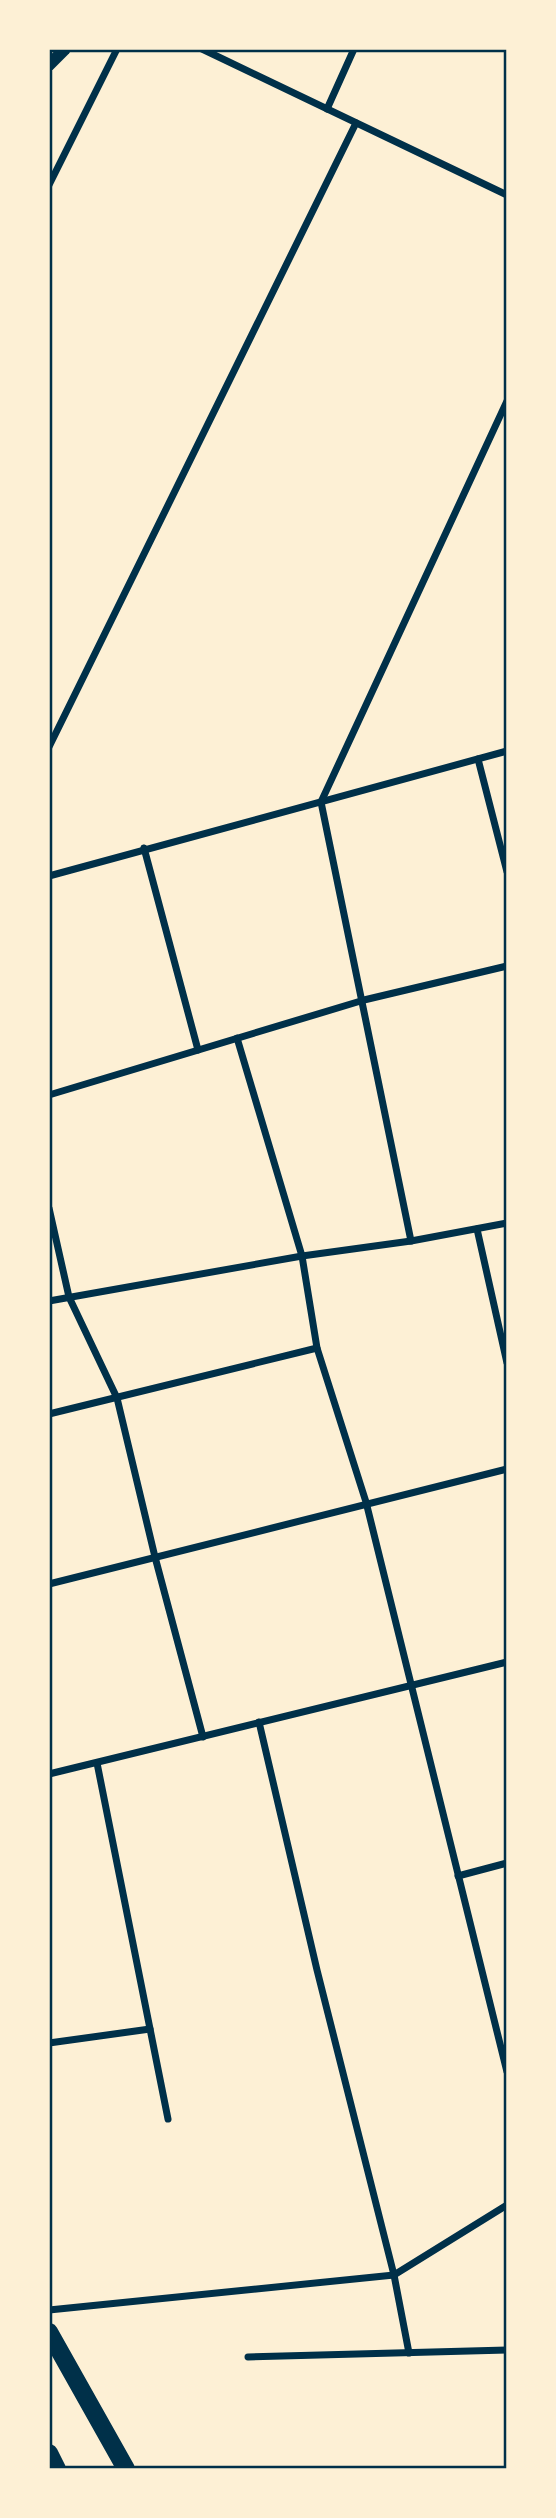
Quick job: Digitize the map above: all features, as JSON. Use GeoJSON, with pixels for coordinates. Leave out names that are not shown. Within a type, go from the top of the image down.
{"type":"FeatureCollection","features":[{"type":"Feature","properties":{"kind":"main road"},"geometry":{"type":"LineString","coordinates":[[49,2332],[126,2469]]}},
{"type":"Feature","properties":{"kind":"main road"},"geometry":{"type":"LineString","coordinates":[[49,2453],[57,2469]]}},
{"type":"Feature","properties":{"kind":"street"},"geometry":{"type":"LineString","coordinates":[[49,65],[65,49]]}},
{"type":"Feature","properties":{"kind":"street"},"geometry":{"type":"LineString","coordinates":[[49,185],[117,49]]}},
{"type":"Feature","properties":{"kind":"street"},"geometry":{"type":"LineString","coordinates":[[202,49],[507,195]]}},
{"type":"Feature","properties":{"kind":"street"},"geometry":{"type":"LineString","coordinates":[[327,109],[354,49]]}},
{"type":"Feature","properties":{"kind":"street"},"geometry":{"type":"LineString","coordinates":[[49,747],[356,123]]}},
{"type":"Feature","properties":{"kind":"street"},"geometry":{"type":"LineString","coordinates":[[411,1241],[364,1000],[321,802],[507,401]]}},
{"type":"Feature","properties":{"kind":"street"},"geometry":{"type":"LineString","coordinates":[[49,876],[507,751]]}},
{"type":"Feature","properties":{"kind":"street"},"geometry":{"type":"LineString","coordinates":[[478,759],[507,872]]}},
{"type":"Feature","properties":{"kind":"street"},"geometry":{"type":"LineString","coordinates":[[144,848],[198,1050]]}},
{"type":"Feature","properties":{"kind":"street"},"geometry":{"type":"LineString","coordinates":[[49,1095],[364,1000],[507,966]]}},
{"type":"Feature","properties":{"kind":"street"},"geometry":{"type":"LineString","coordinates":[[237,1038],[302,1256],[317,1348],[366,1502],[507,2072]]}},
{"type":"Feature","properties":{"kind":"street"},"geometry":{"type":"LineString","coordinates":[[49,1209],[69,1297],[117,1398],[203,1737]]}},
{"type":"Feature","properties":{"kind":"street"},"geometry":{"type":"LineString","coordinates":[[49,1301],[507,1223]]}},
{"type":"Feature","properties":{"kind":"street"},"geometry":{"type":"LineString","coordinates":[[477,1229],[507,1363]]}},
{"type":"Feature","properties":{"kind":"street"},"geometry":{"type":"LineString","coordinates":[[49,1414],[317,1348]]}},
{"type":"Feature","properties":{"kind":"street"},"geometry":{"type":"LineString","coordinates":[[49,1584],[366,1502],[507,1469]]}},
{"type":"Feature","properties":{"kind":"street"},"geometry":{"type":"LineString","coordinates":[[49,1774],[507,1662]]}},
{"type":"Feature","properties":{"kind":"street"},"geometry":{"type":"LineString","coordinates":[[259,1721],[317,1970],[394,2275],[409,2353]]}},
{"type":"Feature","properties":{"kind":"street"},"geometry":{"type":"LineString","coordinates":[[97,1763],[168,2119]]}},
{"type":"Feature","properties":{"kind":"street"},"geometry":{"type":"LineString","coordinates":[[458,1876],[507,1863]]}},
{"type":"Feature","properties":{"kind":"street"},"geometry":{"type":"LineString","coordinates":[[49,2043],[150,2029]]}},
{"type":"Feature","properties":{"kind":"street"},"geometry":{"type":"LineString","coordinates":[[49,2310],[394,2275],[507,2205]]}},
{"type":"Feature","properties":{"kind":"street"},"geometry":{"type":"LineString","coordinates":[[248,2357],[507,2350]]}}]}
